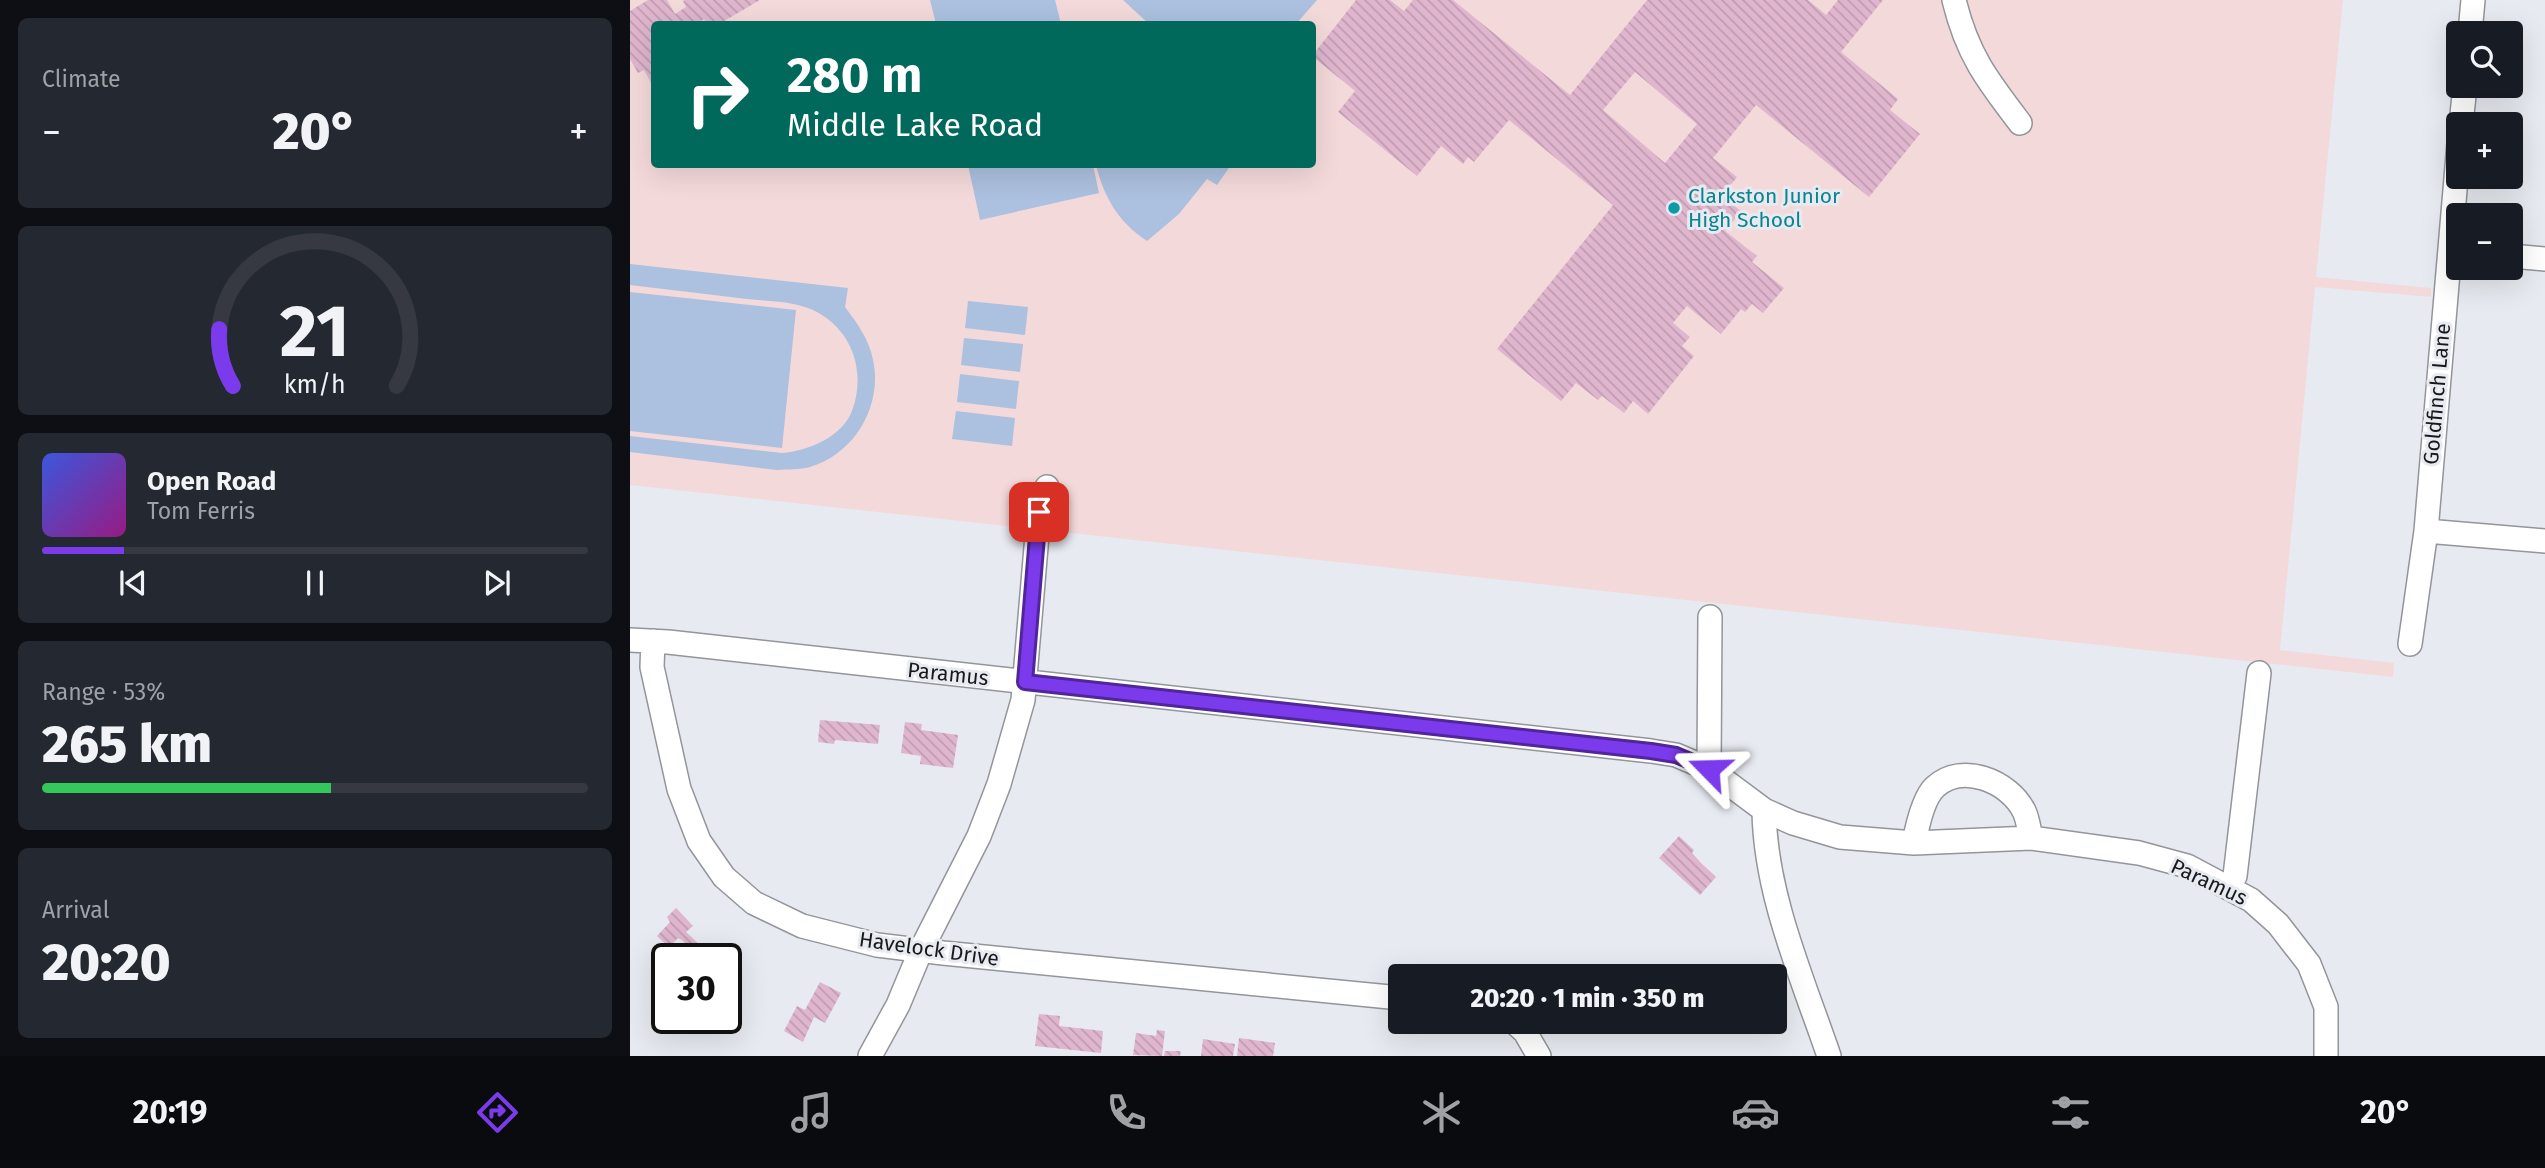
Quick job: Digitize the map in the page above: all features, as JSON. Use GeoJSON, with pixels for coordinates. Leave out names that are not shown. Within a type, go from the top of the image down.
{"type":"FeatureCollection","features":[{"type":"Feature","properties":{"kind":"street"},"geometry":{"type":"LineString","coordinates":[[1954,0],[1961,32],[1983,76],[2020,123]]}},
{"type":"Feature","properties":{"kind":"street"},"geometry":{"type":"LineString","coordinates":[[2471,21],[2473,0]]}},
{"type":"Feature","properties":{"kind":"street"},"geometry":{"type":"LineString","coordinates":[[2523,257],[2545,259]]}},
{"type":"Feature","properties":{"kind":"street","name":"Goldfinch Lane"},"geometry":{"type":"LineString","coordinates":[[2410,645],[2426,531],[2451,280]]}},
{"type":"Feature","properties":{"kind":"street"},"geometry":{"type":"LineString","coordinates":[[870,1056],[898,1005],[921,950],[979,836],[999,784],[1023,700],[1039,512],[1047,488]]}},
{"type":"Feature","properties":{"kind":"street"},"geometry":{"type":"LineString","coordinates":[[2426,531],[2545,541]]}},
{"type":"Feature","properties":{"kind":"street"},"geometry":{"type":"LineString","coordinates":[[1709,769],[1710,617]]}},
{"type":"Feature","properties":{"kind":"street","name":"Paramus"},"geometry":{"type":"LineString","coordinates":[[630,640],[1651,751],[1676,755],[1709,769],[1764,810],[1793,823],[1840,837],[1914,843],[2031,838],[2139,853],[2186,866],[2251,900],[2278,924],[2309,964],[2326,1007],[2326,1056]]}},
{"type":"Feature","properties":{"kind":"street","name":"Havelock Drive"},"geometry":{"type":"LineString","coordinates":[[653,641],[652,667],[679,789],[699,841],[724,877],[754,903],[802,926],[877,945],[1388,997]]}},
{"type":"Feature","properties":{"kind":"street"},"geometry":{"type":"LineString","coordinates":[[2229,888],[2235,876],[2259,673]]}},
{"type":"Feature","properties":{"kind":"street"},"geometry":{"type":"LineString","coordinates":[[1914,843],[1919,819],[1934,788],[1952,776],[1974,775],[1995,783],[2012,796],[2024,811],[2031,838]]}},
{"type":"Feature","properties":{"kind":"street"},"geometry":{"type":"LineString","coordinates":[[1764,810],[1766,848],[1787,932],[1829,1056]]}},
{"type":"Feature","properties":{"kind":"street"},"geometry":{"type":"LineString","coordinates":[[1526,1034],[1539,1056]]}},
{"type":"Feature","properties":{"kind":"shaded area"},"geometry":{"type":"Polygon","coordinates":[[[630,0],[2343,0],[2316,277],[2431,288],[2431,297],[2315,287],[2280,650],[2394,663],[2393,677],[630,485],[630,0]]]}},
{"type":"Feature","properties":{"kind":"shaded area"},"geometry":{"type":"Polygon","coordinates":[[[930,0],[1055,0],[1060,21],[935,21],[930,0]]]}},
{"type":"Feature","properties":{"kind":"shaded area"},"geometry":{"type":"Polygon","coordinates":[[[1123,0],[1317,0],[1299,21],[1146,21],[1123,0]]]}},
{"type":"Feature","properties":{"kind":"shaded area"},"geometry":{"type":"Polygon","coordinates":[[[969,168],[1094,168],[1099,193],[980,220],[969,168]]]}},
{"type":"Feature","properties":{"kind":"shaded area"},"geometry":{"type":"Polygon","coordinates":[[[1097,168],[1229,168],[1217,185],[1207,179],[1179,214],[1147,241],[1120,217],[1103,188],[1097,168]]]}},
{"type":"Feature","properties":{"kind":"shaded area"},"geometry":{"type":"Polygon","coordinates":[[[630,264],[848,288],[845,307],[869,345],[875,377],[874,394],[862,426],[840,451],[826,461],[794,469],[777,470],[630,452],[630,436],[782,453],[813,446],[832,435],[847,420],[852,411],[858,379],[851,348],[833,324],[820,314],[784,302],[630,285],[630,264]]]}},
{"type":"Feature","properties":{"kind":"shaded area"},"geometry":{"type":"Polygon","coordinates":[[[630,292],[796,310],[782,448],[630,431],[630,292]]]}},
{"type":"Feature","properties":{"kind":"shaded area"},"geometry":{"type":"Polygon","coordinates":[[[968,301],[1028,307],[1025,335],[965,328],[968,301]]]}},
{"type":"Feature","properties":{"kind":"shaded area"},"geometry":{"type":"Polygon","coordinates":[[[964,338],[1023,344],[1020,372],[961,365],[964,338]]]}},
{"type":"Feature","properties":{"kind":"shaded area"},"geometry":{"type":"Polygon","coordinates":[[[960,374],[1019,381],[1016,409],[957,402],[960,374]]]}},
{"type":"Feature","properties":{"kind":"shaded area"},"geometry":{"type":"Polygon","coordinates":[[[956,411],[1015,418],[1012,446],[952,439],[956,411]]]}},
{"type":"Feature","properties":{"kind":"building"},"geometry":{"type":"Polygon","coordinates":[[[648,0],[667,0],[675,14],[686,7],[683,1],[685,0],[760,0],[724,21],[651,21],[651,83],[644,70],[638,73],[630,59],[630,11],[648,0]]]}},
{"type":"Feature","properties":{"kind":"building","name":"Clarkston Junior High School"},"geometry":{"type":"Polygon","coordinates":[[[1356,0],[1390,0],[1404,11],[1413,0],[1453,0],[1570,95],[1647,0],[1808,0],[1826,15],[1838,0],[1883,0],[1841,52],[1898,99],[1890,110],[1920,134],[1869,197],[1756,105],[1713,158],[1737,177],[1722,196],[1741,211],[1725,231],[1757,256],[1752,262],[1784,288],[1763,313],[1752,304],[1745,312],[1741,309],[1721,334],[1687,306],[1673,323],[1690,337],[1682,346],[1694,356],[1648,414],[1633,401],[1624,413],[1602,396],[1598,400],[1576,383],[1561,401],[1497,349],[1613,205],[1509,120],[1474,162],[1468,157],[1463,164],[1441,146],[1417,176],[1338,112],[1355,91],[1316,59],[1316,51],[1356,0]],[[1635,72],[1603,110],[1665,163],[1697,124],[1635,72]]]}},
{"type":"Feature","properties":{"kind":"building"},"geometry":{"type":"Polygon","coordinates":[[[820,720],[880,725],[878,744],[835,740],[834,744],[818,742],[820,720]]]}},
{"type":"Feature","properties":{"kind":"building"},"geometry":{"type":"Polygon","coordinates":[[[905,722],[922,724],[921,730],[958,735],[953,768],[920,764],[921,756],[901,753],[905,722]]]}},
{"type":"Feature","properties":{"kind":"building"},"geometry":{"type":"Polygon","coordinates":[[[1679,836],[1716,877],[1700,895],[1659,858],[1679,836]]]}},
{"type":"Feature","properties":{"kind":"building"},"geometry":{"type":"Polygon","coordinates":[[[676,908],[693,926],[686,932],[698,943],[685,943],[678,938],[673,943],[665,943],[657,936],[670,922],[667,917],[676,908]]]}},
{"type":"Feature","properties":{"kind":"building"},"geometry":{"type":"Polygon","coordinates":[[[820,982],[841,993],[825,1023],[814,1017],[803,1042],[784,1031],[797,1006],[805,1010],[820,982]]]}},
{"type":"Feature","properties":{"kind":"building"},"geometry":{"type":"Polygon","coordinates":[[[1039,1014],[1060,1016],[1059,1026],[1103,1031],[1101,1053],[1035,1046],[1039,1014]]]}},
{"type":"Feature","properties":{"kind":"building"},"geometry":{"type":"Polygon","coordinates":[[[1157,1030],[1165,1031],[1162,1056],[1133,1055],[1136,1033],[1156,1036],[1157,1030]]]}},
{"type":"Feature","properties":{"kind":"building"},"geometry":{"type":"Polygon","coordinates":[[[1239,1038],[1275,1043],[1273,1056],[1237,1056],[1239,1038]]]}},
{"type":"Feature","properties":{"kind":"building"},"geometry":{"type":"Polygon","coordinates":[[[1203,1039],[1235,1044],[1233,1056],[1201,1056],[1203,1039]]]}},
{"type":"Feature","properties":{"kind":"building"},"geometry":{"type":"Polygon","coordinates":[[[1165,1051],[1181,1051],[1180,1056],[1164,1056],[1165,1051]]]}},
{"type":"Feature","properties":{"kind":"place","name":"Clarkston Junior High School"},"geometry":{"type":"Point","coordinates":[1674,208]}},
{"type":"Feature","properties":{"kind":"route"},"geometry":{"type":"LineString","coordinates":[[1039,512],[1025,682],[1651,751],[1676,755],[1709,769]]}}]}
